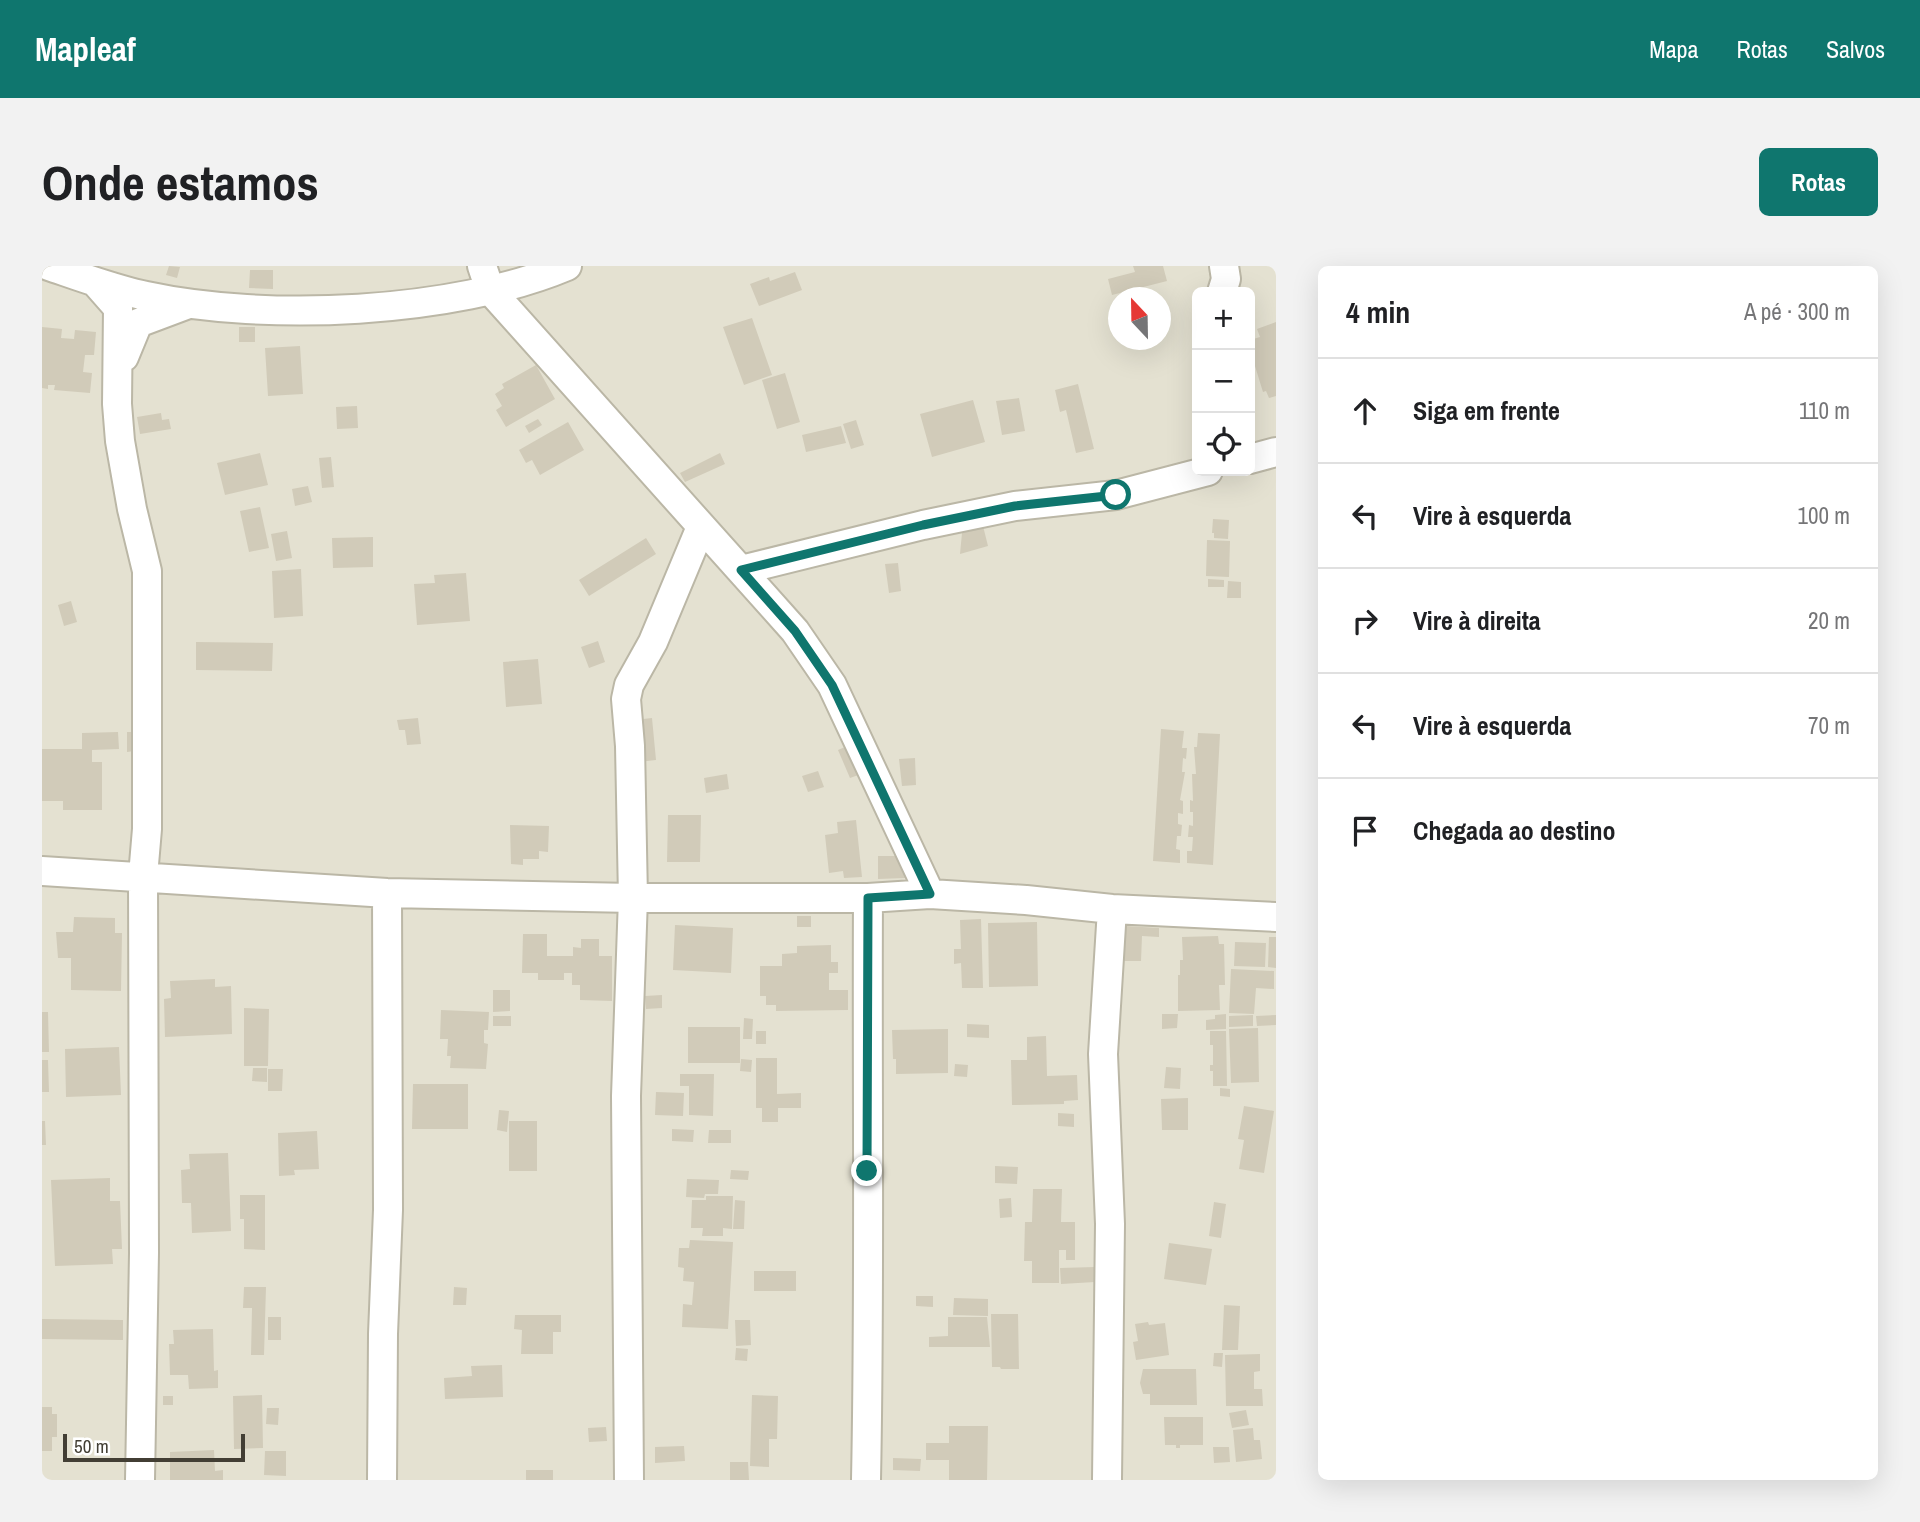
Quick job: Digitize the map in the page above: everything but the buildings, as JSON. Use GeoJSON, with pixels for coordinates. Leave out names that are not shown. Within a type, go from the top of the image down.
{"type":"FeatureCollection","features":[{"type":"Feature","properties":{"kind":"street"},"geometry":{"type":"LineString","coordinates":[[49,266],[96,283],[145,296],[229,308],[298,310],[359,308],[462,296],[486,278],[555,268]]}},
{"type":"Feature","properties":{"kind":"street"},"geometry":{"type":"LineString","coordinates":[[1224,266],[1226,279],[1224,287]]}},
{"type":"Feature","properties":{"kind":"street"},"geometry":{"type":"LineString","coordinates":[[486,278],[701,527],[795,631],[832,685],[930,894]]}},
{"type":"Feature","properties":{"kind":"street"},"geometry":{"type":"LineString","coordinates":[[96,283],[118,308],[117,404],[120,441],[147,571],[147,828],[143,876],[144,1253],[140,1480]]}},
{"type":"Feature","properties":{"kind":"street"},"geometry":{"type":"LineString","coordinates":[[118,373],[138,323],[190,303]]}},
{"type":"Feature","properties":{"kind":"street"},"geometry":{"type":"LineString","coordinates":[[1255,458],[1276,452]]}},
{"type":"Feature","properties":{"kind":"street"},"geometry":{"type":"LineString","coordinates":[[741,570],[923,525],[1015,506],[1116,495],[1192,475]]}},
{"type":"Feature","properties":{"kind":"street"},"geometry":{"type":"LineString","coordinates":[[629,1480],[626,1097],[633,898],[630,746],[626,699],[629,685],[653,642],[701,527]]}},
{"type":"Feature","properties":{"kind":"street"},"geometry":{"type":"LineString","coordinates":[[42,871],[387,893],[633,898],[868,898],[930,894],[1112,909],[1276,918]]}},
{"type":"Feature","properties":{"kind":"street"},"geometry":{"type":"LineString","coordinates":[[382,1480],[383,1334],[388,1210],[387,893]]}},
{"type":"Feature","properties":{"kind":"street"},"geometry":{"type":"LineString","coordinates":[[866,1480],[870,1242],[866,1160],[868,898]]}},
{"type":"Feature","properties":{"kind":"street"},"geometry":{"type":"LineString","coordinates":[[1107,1480],[1110,1224],[1103,1055],[1112,909]]}},
{"type":"Feature","properties":{"kind":"shaded area"},"geometry":{"type":"Polygon","coordinates":[[[42,266],[1276,266],[1276,1480],[42,1480],[42,266]]]}},
{"type":"Feature","properties":{"kind":"route"},"geometry":{"type":"LineString","coordinates":[[867,1171],[868,898],[930,894],[832,685],[795,631],[741,570],[923,525],[1015,506],[1116,495]]}}]}
